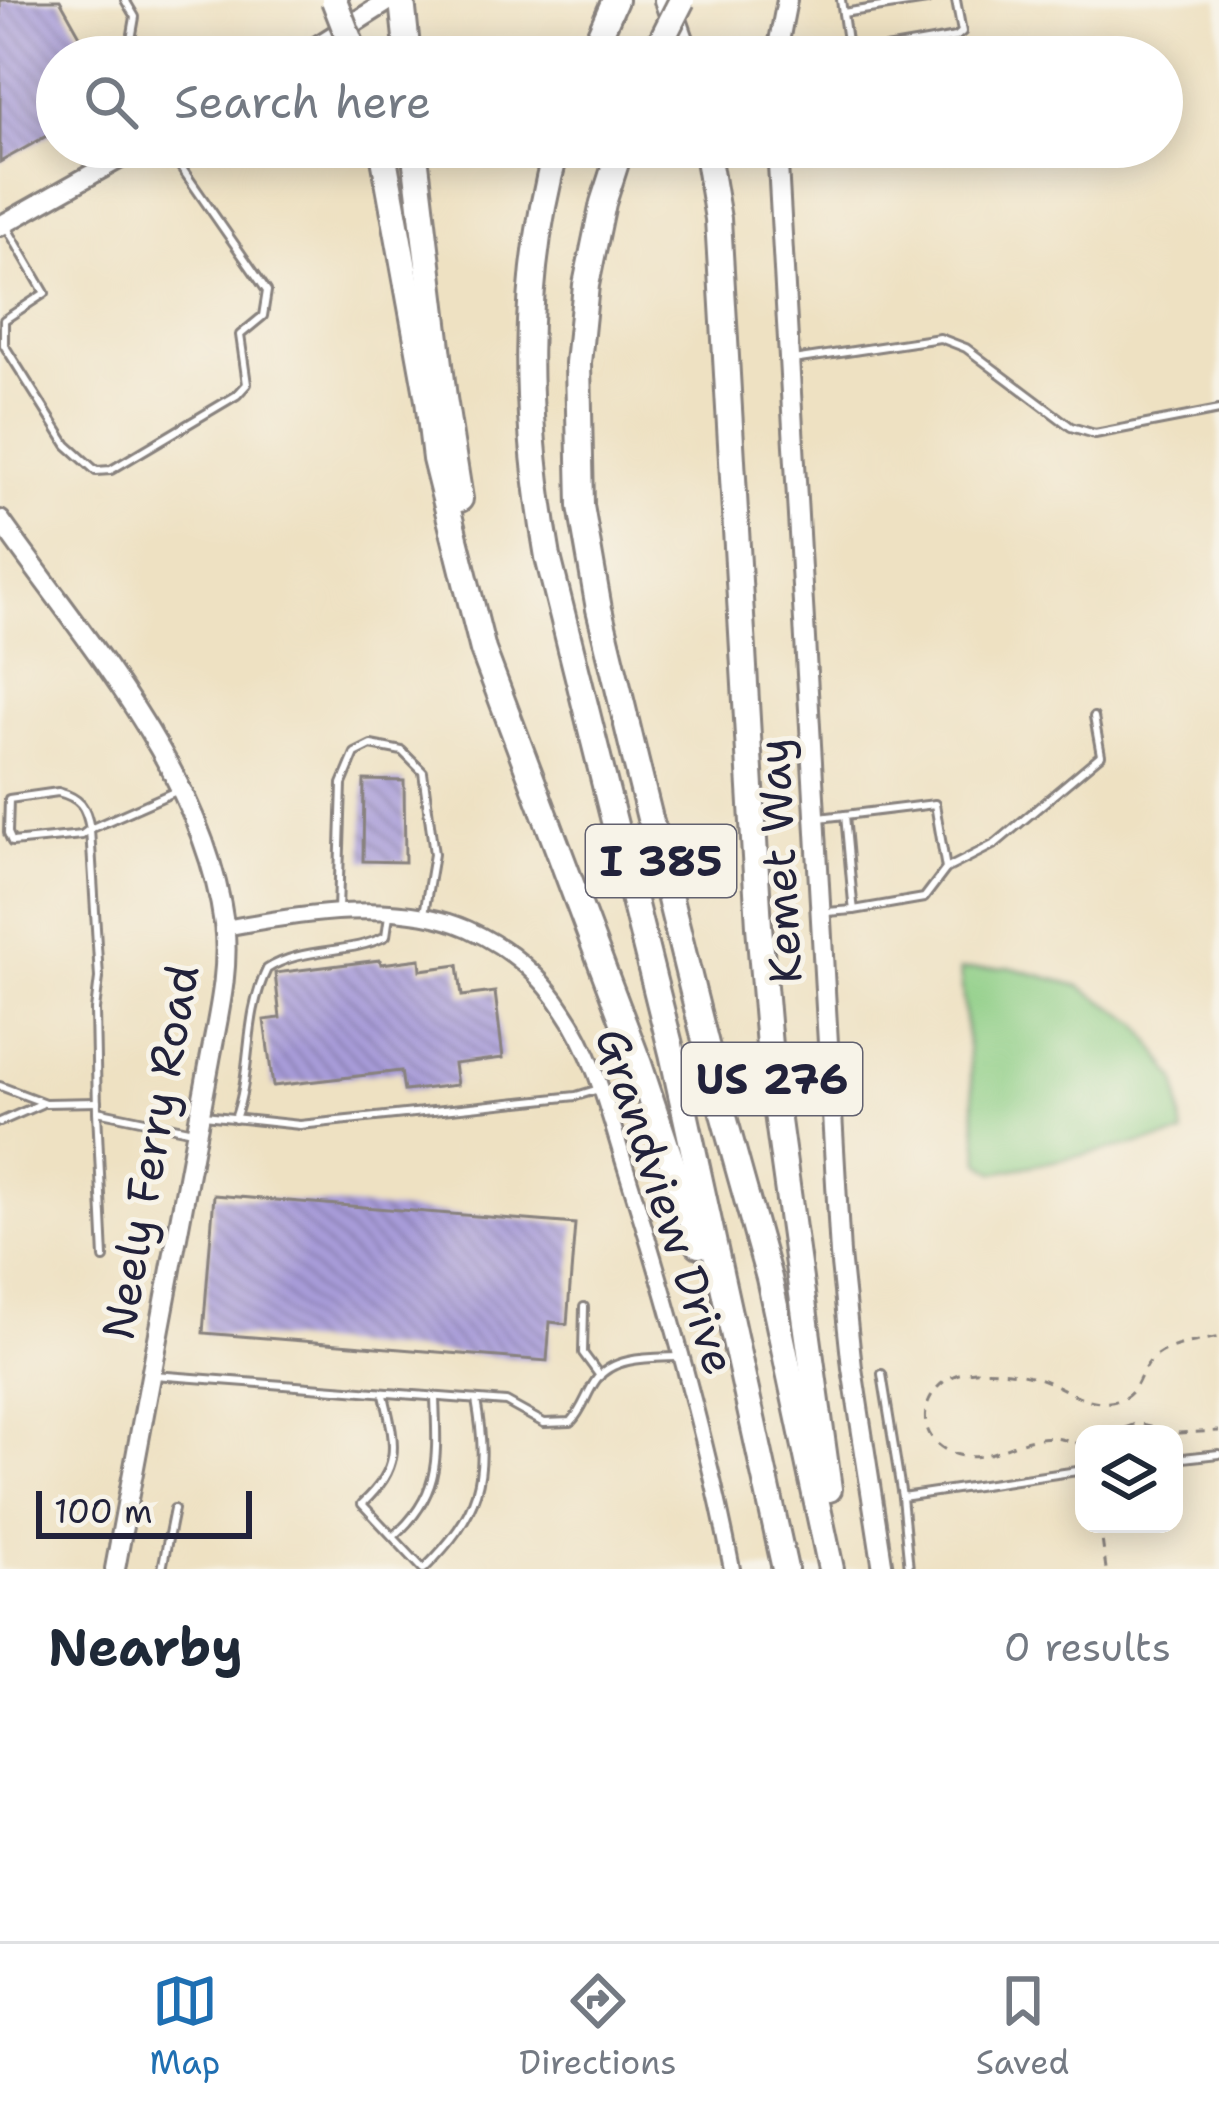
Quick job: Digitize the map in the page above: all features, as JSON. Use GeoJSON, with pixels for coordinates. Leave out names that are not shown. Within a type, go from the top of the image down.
{"type":"FeatureCollection","features":[{"type":"Feature","properties":{"kind":"highway"},"geometry":{"type":"LineString","coordinates":[[334,0],[348,36]]}},
{"type":"Feature","properties":{"kind":"highway"},"geometry":{"type":"LineString","coordinates":[[402,0],[406,36]]}},
{"type":"Feature","properties":{"kind":"highway"},"geometry":{"type":"LineString","coordinates":[[599,36],[615,0]]}},
{"type":"Feature","properties":{"kind":"highway"},"geometry":{"type":"LineString","coordinates":[[668,0],[680,36]]}},
{"type":"Feature","properties":{"kind":"highway"},"geometry":{"type":"LineString","coordinates":[[664,36],[682,0]]}},
{"type":"Feature","properties":{"kind":"highway"},"geometry":{"type":"LineString","coordinates":[[386,168],[435,459],[483,650]]}},
{"type":"Feature","properties":{"kind":"highway","name":"US 276"},"geometry":{"type":"LineString","coordinates":[[417,168],[444,398],[483,650],[639,1064],[736,1356]]}},
{"type":"Feature","properties":{"kind":"highway","name":"I 385"},"geometry":{"type":"LineString","coordinates":[[552,168],[541,218],[529,325],[527,386],[535,480],[553,575],[672,1053],[785,1569]]}},
{"type":"Feature","properties":{"kind":"highway","name":"I 385"},"geometry":{"type":"LineString","coordinates":[[615,168],[595,242],[578,363],[580,506],[635,762],[769,1278],[831,1569]]}},
{"type":"Feature","properties":{"kind":"highway","name":"US 276"},"geometry":{"type":"LineString","coordinates":[[710,168],[718,219],[771,1070],[841,1569]]}},
{"type":"Feature","properties":{"kind":"street"},"geometry":{"type":"LineString","coordinates":[[333,36],[389,0]]}},
{"type":"Feature","properties":{"kind":"street"},"geometry":{"type":"LineString","coordinates":[[780,36],[787,0]]}},
{"type":"Feature","properties":{"kind":"street"},"geometry":{"type":"LineString","coordinates":[[1,223],[102,168]]}},
{"type":"Feature","properties":{"kind":"street","name":"Kemet Way"},"geometry":{"type":"LineString","coordinates":[[778,168],[846,1317],[883,1569]]}},
{"type":"Feature","properties":{"kind":"street","name":"Neely Ferry Road"},"geometry":{"type":"LineString","coordinates":[[0,520],[183,788],[207,850],[225,928],[222,991],[115,1569]]}},
{"type":"Feature","properties":{"kind":"street","name":"Grandview Drive"},"geometry":{"type":"LineString","coordinates":[[225,928],[338,915],[424,916],[489,940],[538,978],[572,1023],[599,1089],[682,1357],[732,1569]]}},
{"type":"Feature","properties":{"kind":"lane"},"geometry":{"type":"LineString","coordinates":[[125,0],[135,17],[132,36]]}},
{"type":"Feature","properties":{"kind":"lane"},"geometry":{"type":"LineString","coordinates":[[841,0],[846,36]]}},
{"type":"Feature","properties":{"kind":"lane"},"geometry":{"type":"LineString","coordinates":[[843,14],[927,0]]}},
{"type":"Feature","properties":{"kind":"lane"},"geometry":{"type":"LineString","coordinates":[[956,0],[962,32],[957,36]]}},
{"type":"Feature","properties":{"kind":"lane"},"geometry":{"type":"LineString","coordinates":[[1,223],[44,293],[4,320],[4,345],[67,445],[96,471],[111,470],[237,395],[247,384],[240,335],[263,316],[267,291],[182,168]]}},
{"type":"Feature","properties":{"kind":"lane"},"geometry":{"type":"LineString","coordinates":[[789,361],[940,338],[966,348],[1071,427],[1095,434],[1219,410]]}},
{"type":"Feature","properties":{"kind":"lane"},"geometry":{"type":"LineString","coordinates":[[821,913],[924,898],[946,869],[995,844],[1101,754],[1094,717]]}},
{"type":"Feature","properties":{"kind":"lane"},"geometry":{"type":"LineString","coordinates":[[338,915],[343,784],[356,753],[371,745],[402,752],[423,772],[434,854],[424,916]]}},
{"type":"Feature","properties":{"kind":"lane"},"geometry":{"type":"LineString","coordinates":[[104,1258],[94,1010],[99,978],[90,829],[86,808],[73,796],[58,793],[9,799],[8,833],[12,842],[20,844],[82,835],[90,829],[183,788]]}},
{"type":"Feature","properties":{"kind":"lane"},"geometry":{"type":"LineString","coordinates":[[815,818],[935,804],[946,869]]}},
{"type":"Feature","properties":{"kind":"lane"},"geometry":{"type":"LineString","coordinates":[[844,815],[854,910]]}},
{"type":"Feature","properties":{"kind":"lane"},"geometry":{"type":"LineString","coordinates":[[235,1120],[244,1095],[247,1029],[267,968],[317,951],[374,942],[386,935],[389,912]]}},
{"type":"Feature","properties":{"kind":"lane"},"geometry":{"type":"LineString","coordinates":[[0,1086],[45,1102],[198,1123],[235,1120],[300,1125],[576,1096],[599,1089]]}},
{"type":"Feature","properties":{"kind":"lane"},"geometry":{"type":"LineString","coordinates":[[0,1122],[45,1102]]}},
{"type":"Feature","properties":{"kind":"lane"},"geometry":{"type":"LineString","coordinates":[[584,1306],[583,1353],[600,1376]]}},
{"type":"Feature","properties":{"kind":"lane"},"geometry":{"type":"LineString","coordinates":[[151,1374],[510,1403],[553,1426],[571,1422],[600,1376],[614,1365],[682,1357]]}},
{"type":"Feature","properties":{"kind":"lane"},"geometry":{"type":"LineString","coordinates":[[882,1374],[909,1569]]}},
{"type":"Feature","properties":{"kind":"lane"},"geometry":{"type":"LineString","coordinates":[[384,1395],[395,1450],[384,1483],[362,1504],[424,1569],[455,1540],[479,1484],[483,1443],[476,1400]]}},
{"type":"Feature","properties":{"kind":"lane"},"geometry":{"type":"LineString","coordinates":[[393,1538],[422,1505],[435,1478],[435,1398]]}},
{"type":"Feature","properties":{"kind":"lane"},"geometry":{"type":"LineString","coordinates":[[1183,1458],[1219,1454]]}},
{"type":"Feature","properties":{"kind":"lane"},"geometry":{"type":"LineString","coordinates":[[902,1497],[1075,1471]]}},
{"type":"Feature","properties":{"kind":"lane"},"geometry":{"type":"LineString","coordinates":[[162,1569],[174,1509]]}},
{"type":"Feature","properties":{"kind":"path"},"geometry":{"type":"LineString","coordinates":[[1075,1444],[1038,1438],[972,1458],[933,1440],[925,1424],[926,1403],[938,1384],[959,1373],[1003,1372],[1036,1378],[1101,1404],[1123,1400],[1136,1388],[1148,1362],[1161,1352],[1219,1337]]}},
{"type":"Feature","properties":{"kind":"path"},"geometry":{"type":"LineString","coordinates":[[1183,1433],[1219,1431]]}},
{"type":"Feature","properties":{"kind":"path"},"geometry":{"type":"LineString","coordinates":[[1101,1533],[1106,1569]]}},
{"type":"Feature","properties":{"kind":"green space"},"geometry":{"type":"Polygon","coordinates":[[[1009,967],[1079,986],[1139,1024],[1177,1082],[1183,1135],[995,1173],[980,1162],[960,970],[1009,967]]]}},
{"type":"Feature","properties":{"kind":"building"},"geometry":{"type":"Polygon","coordinates":[[[0,0],[60,0],[80,36],[36,36],[36,142],[0,162],[0,0]]]}},
{"type":"Feature","properties":{"kind":"building"},"geometry":{"type":"Polygon","coordinates":[[[364,780],[404,781],[405,862],[363,861],[364,780]]]}},
{"type":"Feature","properties":{"kind":"building"},"geometry":{"type":"Polygon","coordinates":[[[420,959],[421,970],[458,965],[462,996],[495,992],[503,1058],[454,1064],[457,1085],[404,1091],[401,1071],[273,1086],[264,1020],[280,1018],[275,973],[420,959]]]}},
{"type":"Feature","properties":{"kind":"building"},"geometry":{"type":"Polygon","coordinates":[[[214,1195],[575,1224],[567,1324],[550,1322],[547,1361],[203,1333],[214,1195]]]}}]}
